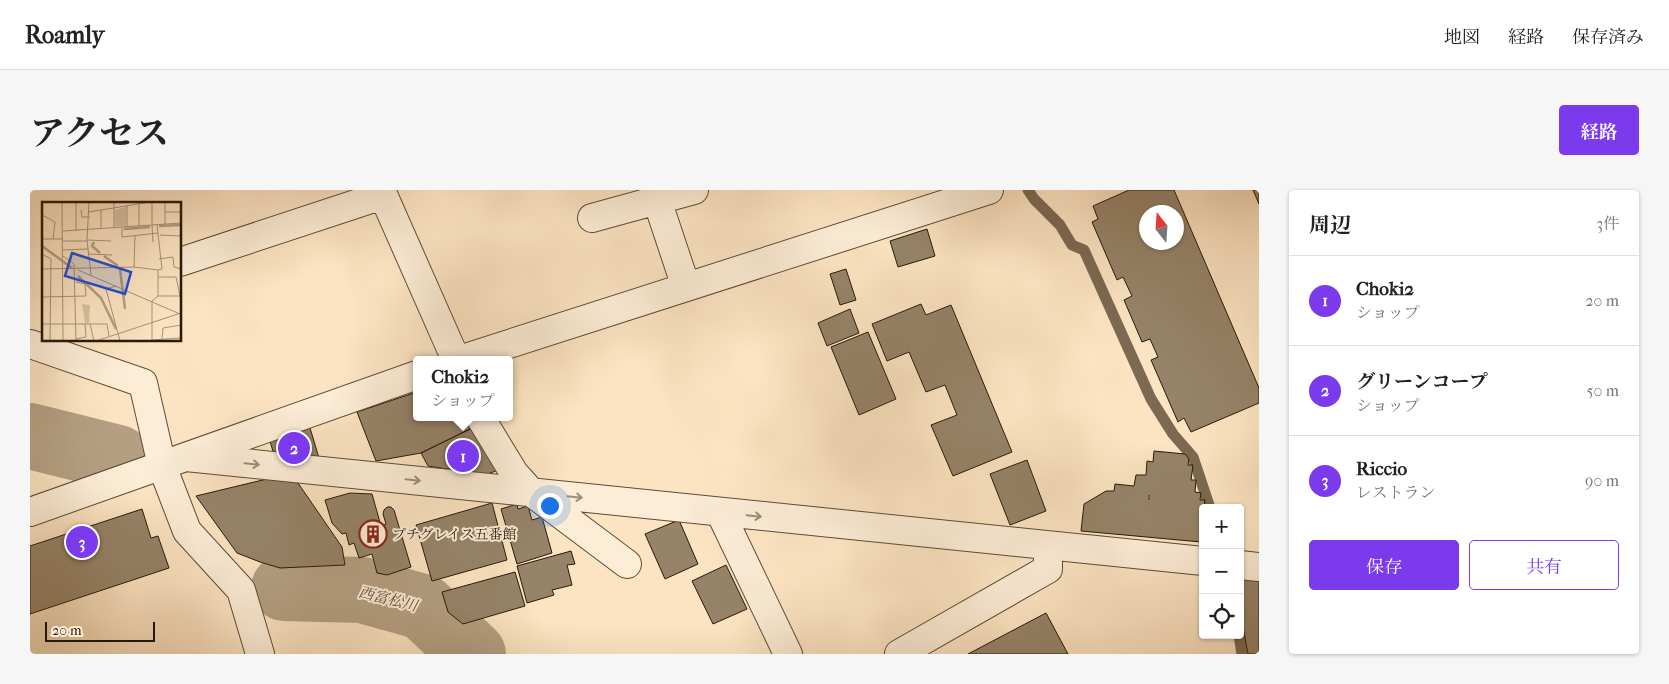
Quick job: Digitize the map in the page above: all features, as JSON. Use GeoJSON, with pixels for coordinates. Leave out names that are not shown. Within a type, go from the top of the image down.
{"type":"FeatureCollection","features":[{"type":"Feature","properties":{"kind":"street"},"geometry":{"type":"LineString","coordinates":[[592,218],[694,190]]}},
{"type":"Feature","properties":{"kind":"street"},"geometry":{"type":"LineString","coordinates":[[470,356],[989,190]]}},
{"type":"Feature","properties":{"kind":"street"},"geometry":{"type":"LineString","coordinates":[[181,262],[382,193],[455,356]]}},
{"type":"Feature","properties":{"kind":"street"},"geometry":{"type":"LineString","coordinates":[[657,200],[686,287]]}},
{"type":"Feature","properties":{"kind":"street"},"geometry":{"type":"LineString","coordinates":[[30,344],[143,383],[174,462],[187,530],[240,590],[260,654]]}},
{"type":"Feature","properties":{"kind":"street"},"geometry":{"type":"LineString","coordinates":[[30,512],[413,376]]}},
{"type":"Feature","properties":{"kind":"street"},"geometry":{"type":"LineString","coordinates":[[482,421],[514,473],[531,492],[627,564]]}},
{"type":"Feature","properties":{"kind":"street"},"geometry":{"type":"LineString","coordinates":[[174,462],[531,492],[1199,561]]}},
{"type":"Feature","properties":{"kind":"street"},"geometry":{"type":"LineString","coordinates":[[720,512],[788,654]]}},
{"type":"Feature","properties":{"kind":"street"},"geometry":{"type":"LineString","coordinates":[[899,654],[1048,568],[1048,546]]}},
{"type":"Feature","properties":{"kind":"street"},"geometry":{"type":"LineString","coordinates":[[1244,565],[1259,567]]}},
{"type":"Feature","properties":{"kind":"building"},"geometry":{"type":"Polygon","coordinates":[[[1129,190],[1174,190],[1180,205],[1139,205],[1139,250],[1184,250],[1184,213],[1259,388],[1259,403],[1191,432],[1184,418],[1178,422],[1151,360],[1158,357],[1150,339],[1142,342],[1124,300],[1132,296],[1123,277],[1117,280],[1092,222],[1098,219],[1093,206],[1129,190]]]}},
{"type":"Feature","properties":{"kind":"building"},"geometry":{"type":"Polygon","coordinates":[[[1253,190],[1259,190],[1259,204],[1253,190]]]}},
{"type":"Feature","properties":{"kind":"building"},"geometry":{"type":"Polygon","coordinates":[[[927,229],[935,256],[898,267],[890,241],[927,229]]]}},
{"type":"Feature","properties":{"kind":"building"},"geometry":{"type":"Polygon","coordinates":[[[846,269],[856,300],[840,305],[830,274],[846,269]]]}},
{"type":"Feature","properties":{"kind":"building"},"geometry":{"type":"Polygon","coordinates":[[[921,304],[926,315],[951,305],[1012,452],[953,476],[931,425],[957,415],[945,385],[926,392],[909,352],[887,361],[872,324],[921,304]]]}},
{"type":"Feature","properties":{"kind":"building"},"geometry":{"type":"Polygon","coordinates":[[[850,309],[859,333],[827,346],[818,323],[850,309]]]}},
{"type":"Feature","properties":{"kind":"building"},"geometry":{"type":"Polygon","coordinates":[[[868,332],[896,399],[859,415],[831,347],[868,332]]]}},
{"type":"Feature","properties":{"kind":"building"},"geometry":{"type":"Polygon","coordinates":[[[413,393],[413,421],[467,421],[470,429],[421,453],[376,461],[357,412],[413,393]]]}},
{"type":"Feature","properties":{"kind":"building"},"geometry":{"type":"Polygon","coordinates":[[[476,426],[501,469],[485,475],[428,466],[421,453],[476,426]]]}},
{"type":"Feature","properties":{"kind":"building"},"geometry":{"type":"Polygon","coordinates":[[[310,428],[319,458],[274,455],[270,441],[310,428]]]}},
{"type":"Feature","properties":{"kind":"building"},"geometry":{"type":"Polygon","coordinates":[[[1154,451],[1185,454],[1189,459],[1188,465],[1193,465],[1191,480],[1196,480],[1195,492],[1201,493],[1200,500],[1205,500],[1204,504],[1199,504],[1199,542],[1081,531],[1084,504],[1106,491],[1114,491],[1115,484],[1134,486],[1136,475],[1146,475],[1147,461],[1153,462],[1154,451]]]}},
{"type":"Feature","properties":{"kind":"building"},"geometry":{"type":"Polygon","coordinates":[[[1027,460],[1046,511],[1010,525],[990,474],[1027,460]]]}},
{"type":"Feature","properties":{"kind":"building"},"geometry":{"type":"Polygon","coordinates":[[[271,478],[298,483],[342,547],[345,565],[280,568],[237,553],[196,496],[271,478]]]}},
{"type":"Feature","properties":{"kind":"building","name":"プチグレイス五番館"},"geometry":{"type":"Polygon","coordinates":[[[350,493],[372,494],[381,526],[386,524],[383,514],[384,510],[387,507],[391,507],[394,510],[411,567],[387,575],[377,573],[372,554],[359,558],[354,543],[349,545],[346,533],[342,534],[332,523],[325,500],[350,493]]]}},
{"type":"Feature","properties":{"kind":"building"},"geometry":{"type":"Polygon","coordinates":[[[492,503],[507,560],[432,581],[416,525],[492,503]]]}},
{"type":"Feature","properties":{"kind":"building"},"geometry":{"type":"Polygon","coordinates":[[[517,504],[518,509],[528,506],[532,520],[542,517],[552,553],[517,564],[501,509],[517,504]]]}},
{"type":"Feature","properties":{"kind":"building"},"geometry":{"type":"Polygon","coordinates":[[[142,509],[151,538],[158,536],[169,568],[30,614],[30,546],[142,509]]]}},
{"type":"Feature","properties":{"kind":"building"},"geometry":{"type":"Polygon","coordinates":[[[679,520],[698,564],[665,579],[645,534],[679,520]]]}},
{"type":"Feature","properties":{"kind":"building"},"geometry":{"type":"Polygon","coordinates":[[[571,551],[575,564],[567,565],[572,585],[552,590],[554,595],[527,603],[517,566],[571,551]]]}},
{"type":"Feature","properties":{"kind":"building"},"geometry":{"type":"Polygon","coordinates":[[[726,565],[747,609],[713,624],[692,581],[726,565]]]}},
{"type":"Feature","properties":{"kind":"building"},"geometry":{"type":"Polygon","coordinates":[[[515,572],[525,606],[463,624],[448,612],[442,592],[515,572]]]}},
{"type":"Feature","properties":{"kind":"building"},"geometry":{"type":"Polygon","coordinates":[[[1244,579],[1259,581],[1259,654],[1248,654],[1244,632],[1244,579]]]}},
{"type":"Feature","properties":{"kind":"building"},"geometry":{"type":"Polygon","coordinates":[[[1046,613],[1068,654],[968,654],[1046,613]]]}},
{"type":"Feature","properties":{"kind":"waterway"},"geometry":{"type":"LineString","coordinates":[[1028,190],[1034,199],[1060,225],[1072,245],[1084,250],[1151,399],[1173,434],[1193,457],[1209,504]]}},
{"type":"Feature","properties":{"kind":"waterway","name":"西富松川"},"geometry":{"type":"LineString","coordinates":[[30,436],[118,458]]}},
{"type":"Feature","properties":{"kind":"waterway","name":"西富松川"},"geometry":{"type":"LineString","coordinates":[[284,588],[362,590],[423,607],[473,654]]}},
{"type":"Feature","properties":{"kind":"waterway"},"geometry":{"type":"LineString","coordinates":[[1240,639],[1242,654]]}},
{"type":"Feature","properties":{"kind":"place","name":"グリーンコープ"},"geometry":{"type":"Point","coordinates":[294,448]}},
{"type":"Feature","properties":{"kind":"place","name":"Choki2"},"geometry":{"type":"Point","coordinates":[463,456]}},
{"type":"Feature","properties":{"kind":"place","name":"プチグレイス五番館"},"geometry":{"type":"Point","coordinates":[373,534]}},
{"type":"Feature","properties":{"kind":"place","name":"Riccio"},"geometry":{"type":"Point","coordinates":[82,542]}}]}
